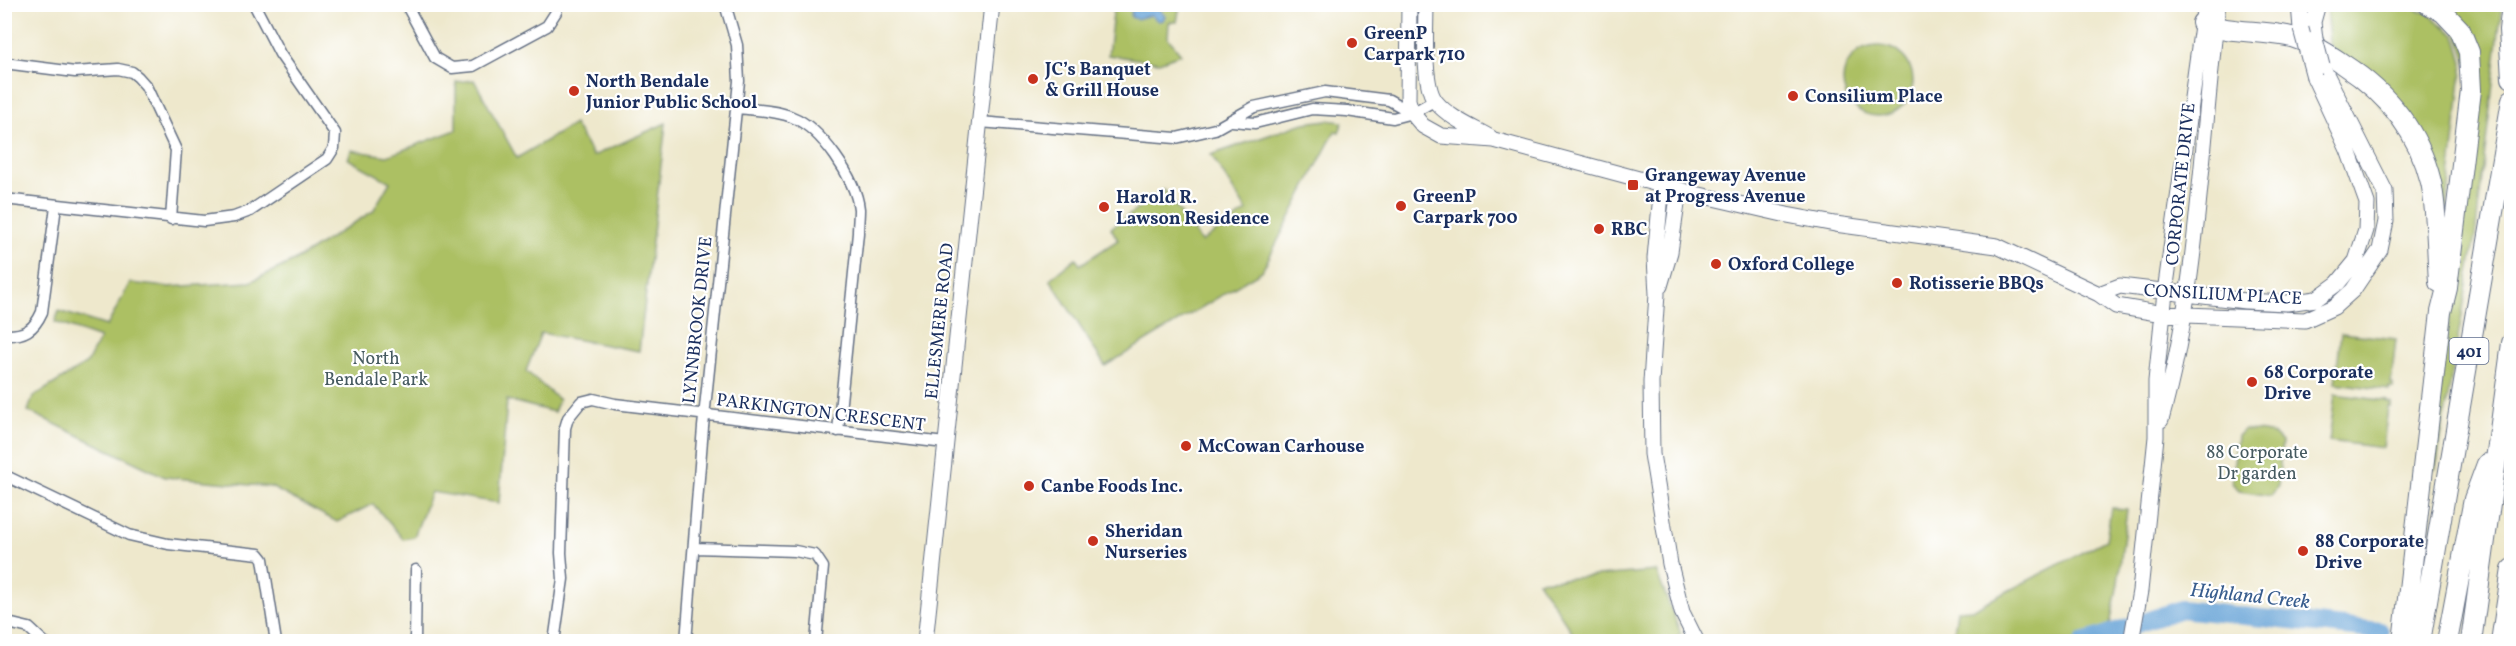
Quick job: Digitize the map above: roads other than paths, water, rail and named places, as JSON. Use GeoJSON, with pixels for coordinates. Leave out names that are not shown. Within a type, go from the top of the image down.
{"type":"FeatureCollection","features":[{"type":"Feature","properties":{"kind":"highway"},"geometry":{"type":"LineString","coordinates":[[2403,642],[2441,312],[2447,288],[2470,90],[2469,52],[2460,30],[2443,12],[2428,4]]}},
{"type":"Feature","properties":{"kind":"highway"},"geometry":{"type":"LineString","coordinates":[[2511,5],[2509,30],[2511,78]]}},
{"type":"Feature","properties":{"kind":"highway"},"geometry":{"type":"LineString","coordinates":[[2207,18],[2288,36],[2326,52],[2364,77],[2388,99],[2407,123],[2421,153],[2431,184],[2441,312]]}},
{"type":"Feature","properties":{"kind":"highway","name":"401"},"geometry":{"type":"LineString","coordinates":[[2420,642],[2511,100]]}},
{"type":"Feature","properties":{"kind":"highway","name":"401"},"geometry":{"type":"LineString","coordinates":[[2471,642],[2511,343]]}},
{"type":"Feature","properties":{"kind":"highway"},"geometry":{"type":"LineString","coordinates":[[2447,642],[2474,499],[2499,431]]}},
{"type":"Feature","properties":{"kind":"highway"},"geometry":{"type":"LineString","coordinates":[[2501,642],[2511,569]]}},
{"type":"Feature","properties":{"kind":"street"},"geometry":{"type":"LineString","coordinates":[[4,199],[204,221],[234,217],[264,204],[327,159],[334,148],[335,133],[280,54],[254,4]]}},
{"type":"Feature","properties":{"kind":"street"},"geometry":{"type":"LineString","coordinates":[[406,4],[435,58],[452,68],[473,66],[547,26],[558,4]]}},
{"type":"Feature","properties":{"kind":"street","name":"LYNNBROOK DRIVE"},"geometry":{"type":"LineString","coordinates":[[686,642],[704,414],[739,81],[738,52],[725,4]]}},
{"type":"Feature","properties":{"kind":"street","name":"ELLESMERE ROAD"},"geometry":{"type":"LineString","coordinates":[[925,642],[992,4]]}},
{"type":"Feature","properties":{"kind":"street"},"geometry":{"type":"LineString","coordinates":[[1409,4],[1408,100],[1412,112],[1423,126],[1441,136],[1494,140]]}},
{"type":"Feature","properties":{"kind":"street"},"geometry":{"type":"LineString","coordinates":[[1426,4],[1425,42],[1429,89],[1434,101],[1445,111],[1494,140]]}},
{"type":"Feature","properties":{"kind":"street","name":"CORPORATE DRIVE"},"geometry":{"type":"LineString","coordinates":[[2130,642],[2139,595],[2156,437],[2156,381],[2183,158],[2207,18],[2218,4]]}},
{"type":"Feature","properties":{"kind":"street","name":"CONSILIUM PLACE"},"geometry":{"type":"LineString","coordinates":[[2099,294],[2120,286],[2256,302],[2286,303],[2316,299],[2338,283],[2356,261],[2366,230],[2367,202],[2301,28],[2299,4]]}},
{"type":"Feature","properties":{"kind":"street","name":"CONSILIUM PLACE"},"geometry":{"type":"LineString","coordinates":[[1494,140],[1679,190],[1835,224],[1997,246],[2099,294],[2116,306],[2163,314],[2305,320],[2334,307],[2353,290],[2380,250],[2386,221],[2385,190],[2318,72],[2313,22],[2318,4]]}},
{"type":"Feature","properties":{"kind":"street","name":"CORPORATE DRIVE"},"geometry":{"type":"LineString","coordinates":[[2156,437],[2175,370],[2187,294],[2203,160],[2207,18]]}},
{"type":"Feature","properties":{"kind":"street"},"geometry":{"type":"LineString","coordinates":[[1409,42],[1425,42]]}},
{"type":"Feature","properties":{"kind":"street"},"geometry":{"type":"LineString","coordinates":[[4,63],[75,72],[118,69],[132,72],[138,77],[146,86],[176,150],[171,219]]}},
{"type":"Feature","properties":{"kind":"street"},"geometry":{"type":"LineString","coordinates":[[980,122],[1176,138],[1215,129],[1254,107],[1325,92],[1389,100],[1412,112]]}},
{"type":"Feature","properties":{"kind":"street"},"geometry":{"type":"LineString","coordinates":[[1232,121],[1255,123],[1312,110],[1347,111],[1393,118],[1434,101]]}},
{"type":"Feature","properties":{"kind":"street"},"geometry":{"type":"LineString","coordinates":[[737,108],[784,114],[807,124],[825,142],[846,173],[855,192],[859,209],[858,233],[838,431]]}},
{"type":"Feature","properties":{"kind":"street"},"geometry":{"type":"LineString","coordinates":[[2183,158],[2203,160]]}},
{"type":"Feature","properties":{"kind":"street"},"geometry":{"type":"LineString","coordinates":[[1662,184],[1655,258],[1658,294],[1651,382],[1654,472],[1670,564],[1682,612],[1697,642]]}},
{"type":"Feature","properties":{"kind":"street"},"geometry":{"type":"LineString","coordinates":[[1658,294],[1670,252],[1679,190]]}},
{"type":"Feature","properties":{"kind":"street"},"geometry":{"type":"LineString","coordinates":[[4,335],[28,332],[36,324],[42,312],[56,206]]}},
{"type":"Feature","properties":{"kind":"street","name":"PARKINGTON CRESCENT"},"geometry":{"type":"LineString","coordinates":[[554,642],[563,579],[561,553],[565,428],[574,409],[581,402],[594,399],[945,443]]}},
{"type":"Feature","properties":{"kind":"street"},"geometry":{"type":"LineString","coordinates":[[4,475],[129,535],[168,544],[259,554],[263,559],[276,642]]}},
{"type":"Feature","properties":{"kind":"street"},"geometry":{"type":"LineString","coordinates":[[694,548],[795,551],[815,555],[823,567],[816,642]]}},
{"type":"Feature","properties":{"kind":"street"},"geometry":{"type":"LineString","coordinates":[[415,642],[416,570]]}},
{"type":"Feature","properties":{"kind":"street"},"geometry":{"type":"LineString","coordinates":[[4,622],[29,628],[44,642]]}},
{"type":"Feature","properties":{"kind":"water"},"geometry":{"type":"Polygon","coordinates":[[[1132,5],[1155,5],[1165,16],[1163,20],[1158,21],[1151,15],[1136,19],[1131,17],[1132,5]]]}},
{"type":"Feature","properties":{"kind":"waterway","name":"Highland Creek"},"geometry":{"type":"LineString","coordinates":[[2084,642],[2181,609],[2380,631]]}},
{"type":"Feature","properties":{"kind":"place","name":"GreenP Carpark 710"},"geometry":{"type":"Point","coordinates":[1352,43]}},
{"type":"Feature","properties":{"kind":"place","name":"JC’s Banquet & Grill House"},"geometry":{"type":"Point","coordinates":[1033,79]}},
{"type":"Feature","properties":{"kind":"place","name":"North Bendale Junior Public School"},"geometry":{"type":"Point","coordinates":[574,91]}},
{"type":"Feature","properties":{"kind":"place","name":"Consilium Place"},"geometry":{"type":"Point","coordinates":[1793,96]}},
{"type":"Feature","properties":{"kind":"place","name":"Grangeway Avenue at Progress Avenue"},"geometry":{"type":"Point","coordinates":[1633,185]}},
{"type":"Feature","properties":{"kind":"place","name":"GreenP Carpark 700"},"geometry":{"type":"Point","coordinates":[1401,206]}},
{"type":"Feature","properties":{"kind":"place","name":"Harold R. Lawson Residence"},"geometry":{"type":"Point","coordinates":[1104,207]}},
{"type":"Feature","properties":{"kind":"place","name":"RBC"},"geometry":{"type":"Point","coordinates":[1599,229]}},
{"type":"Feature","properties":{"kind":"place","name":"Oxford College"},"geometry":{"type":"Point","coordinates":[1716,264]}},
{"type":"Feature","properties":{"kind":"place","name":"Rotisserie BBQs"},"geometry":{"type":"Point","coordinates":[1897,283]}},
{"type":"Feature","properties":{"kind":"place","name":"68 Corporate Drive"},"geometry":{"type":"Point","coordinates":[2252,382]}},
{"type":"Feature","properties":{"kind":"place","name":"McCowan Carhouse"},"geometry":{"type":"Point","coordinates":[1186,446]}},
{"type":"Feature","properties":{"kind":"place","name":"Canbe Foods Inc."},"geometry":{"type":"Point","coordinates":[1029,486]}},
{"type":"Feature","properties":{"kind":"place","name":"Sheridan Nurseries"},"geometry":{"type":"Point","coordinates":[1093,541]}},
{"type":"Feature","properties":{"kind":"place","name":"88 Corporate Drive"},"geometry":{"type":"Point","coordinates":[2303,551]}},
{"type":"Feature","properties":{"kind":"park label","name":"North Bendale Park"},"geometry":{"type":"Point","coordinates":[376,368]}},
{"type":"Feature","properties":{"kind":"park label","name":"88 Corporate Dr garden"},"geometry":{"type":"Point","coordinates":[2257,462]}}]}
